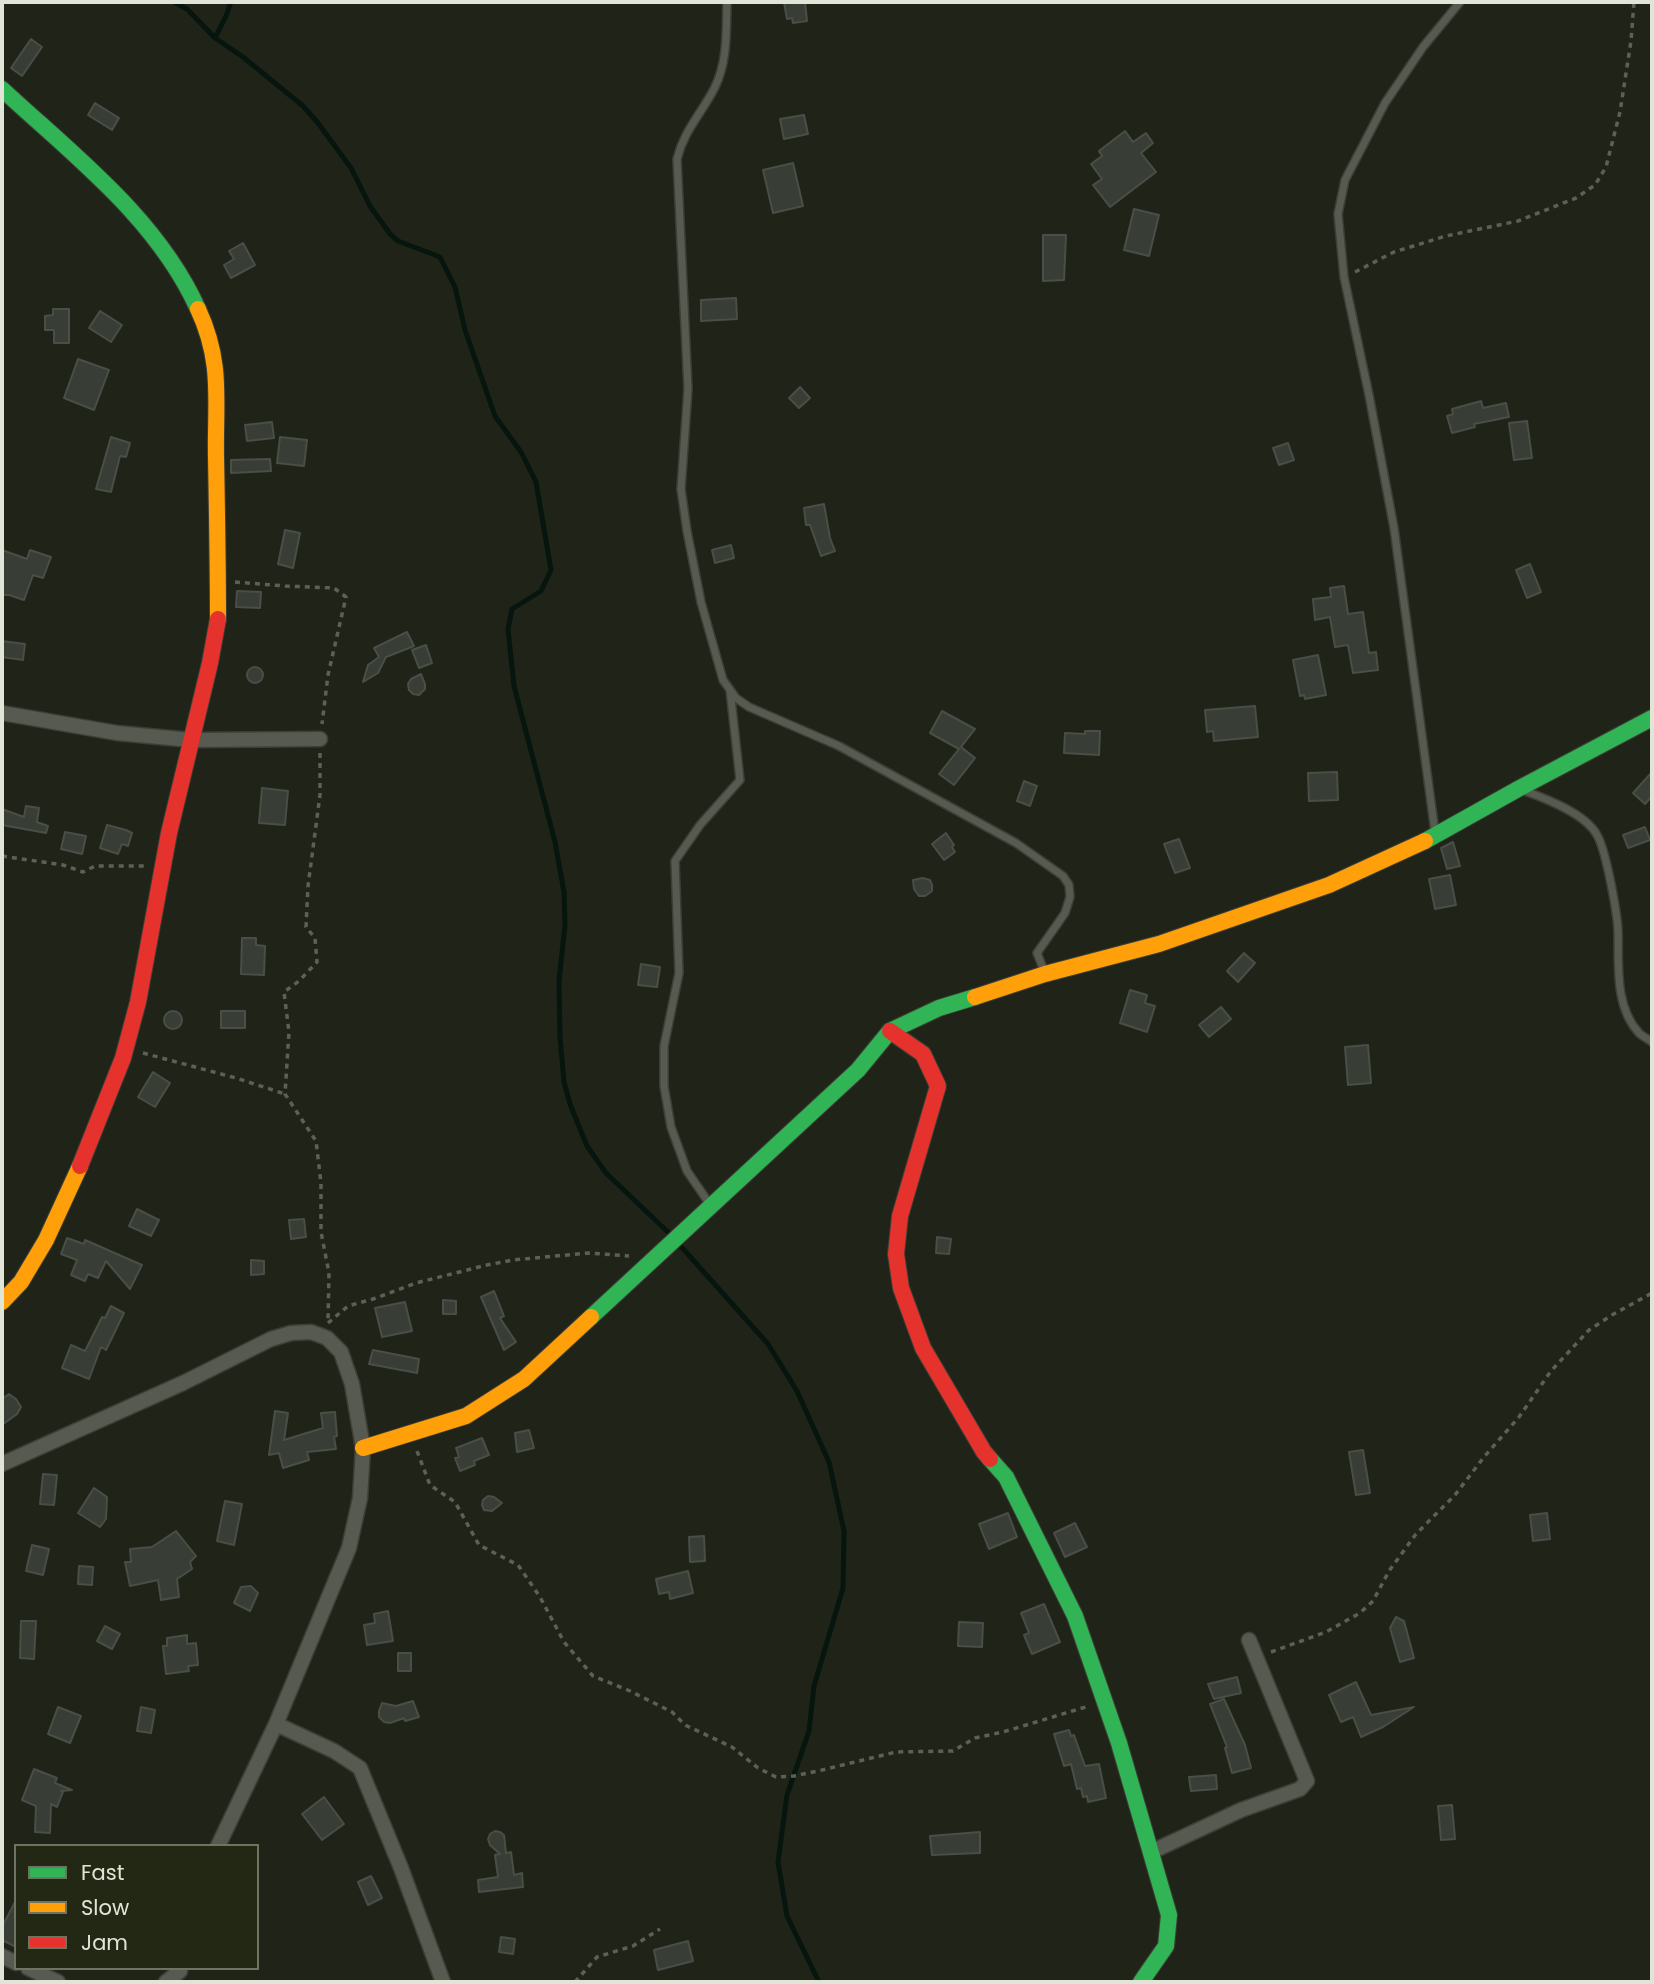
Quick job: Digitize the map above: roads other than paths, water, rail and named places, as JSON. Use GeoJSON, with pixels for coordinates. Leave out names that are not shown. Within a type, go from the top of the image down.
{"type":"FeatureCollection","features":[{"type":"Feature","properties":{"kind":"street"},"geometry":{"type":"LineString","coordinates":[[2,89],[117,195],[156,240],[189,288],[205,323],[215,358],[218,393],[215,450],[218,624],[163,864],[138,1002],[125,1048],[86,1152],[47,1240],[21,1282],[2,1303]]}},
{"type":"Feature","properties":{"kind":"street"},"geometry":{"type":"LineString","coordinates":[[2,713],[117,733],[191,740],[320,739]]}},
{"type":"Feature","properties":{"kind":"street"},"geometry":{"type":"LineString","coordinates":[[363,1448],[466,1416],[524,1379],[858,1070],[890,1031],[939,1008],[1045,974],[1158,944],[1329,885],[1436,836],[1652,718]]}},
{"type":"Feature","properties":{"kind":"street"},"geometry":{"type":"LineString","coordinates":[[890,1031],[923,1054],[938,1086],[900,1216],[895,1254],[901,1288],[923,1348],[984,1451],[1006,1477],[1075,1616],[1169,1915],[1170,1934],[1165,1952],[1141,1982]]}},
{"type":"Feature","properties":{"kind":"street"},"geometry":{"type":"LineString","coordinates":[[2,1464],[183,1383],[271,1339],[291,1333],[327,1330],[341,1352],[352,1384],[363,1448],[360,1498],[349,1549],[276,1724],[219,1844]]}},
{"type":"Feature","properties":{"kind":"street"},"geometry":{"type":"LineString","coordinates":[[1151,1852],[1241,1810],[1300,1789],[1307,1780],[1249,1640]]}},
{"type":"Feature","properties":{"kind":"street"},"geometry":{"type":"LineString","coordinates":[[276,1724],[334,1751],[360,1768],[397,1857],[443,1982]]}},
{"type":"Feature","properties":{"kind":"street"},"geometry":{"type":"LineString","coordinates":[[32,1970],[58,1982]]}},
{"type":"Feature","properties":{"kind":"street"},"geometry":{"type":"LineString","coordinates":[[166,1982],[180,1974]]}},
{"type":"Feature","properties":{"kind":"lane"},"geometry":{"type":"LineString","coordinates":[[727,2],[723,68],[714,89],[681,141],[677,159],[688,389],[681,489],[701,602],[723,680],[736,698],[749,707],[839,746],[1016,843],[1063,876],[1069,886],[1070,897],[1065,913],[1037,953],[1045,974]]}},
{"type":"Feature","properties":{"kind":"lane"},"geometry":{"type":"LineString","coordinates":[[1436,836],[1394,528],[1344,277],[1338,214],[1345,180],[1385,103],[1423,47],[1460,2]]}},
{"type":"Feature","properties":{"kind":"lane"},"geometry":{"type":"LineString","coordinates":[[705,1211],[671,1127],[664,1086],[664,1046],[679,973],[675,860],[700,825],[740,780],[730,690]]}},
{"type":"Feature","properties":{"kind":"lane"},"geometry":{"type":"LineString","coordinates":[[1518,789],[1560,805],[1577,815],[1597,834],[1617,925],[1620,987],[1626,1010],[1639,1034],[1652,1042]]}},
{"type":"Feature","properties":{"kind":"waterway"},"geometry":{"type":"LineString","coordinates":[[174,2],[187,9],[215,38],[303,106],[351,168],[370,206],[390,234],[398,241],[440,257],[455,287],[465,330],[495,416],[521,452],[536,482],[551,570],[541,591],[512,609],[508,629],[514,686],[555,842],[564,892],[565,925],[559,981],[564,1082],[587,1146],[606,1173],[671,1235]]}},
{"type":"Feature","properties":{"kind":"waterway"},"geometry":{"type":"LineString","coordinates":[[215,38],[231,2]]}},
{"type":"Feature","properties":{"kind":"waterway"},"geometry":{"type":"LineString","coordinates":[[677,1242],[768,1344],[797,1391],[829,1462],[844,1531],[843,1588],[814,1686],[809,1731],[787,1795],[778,1862],[787,1916],[819,1982]]}}]}
